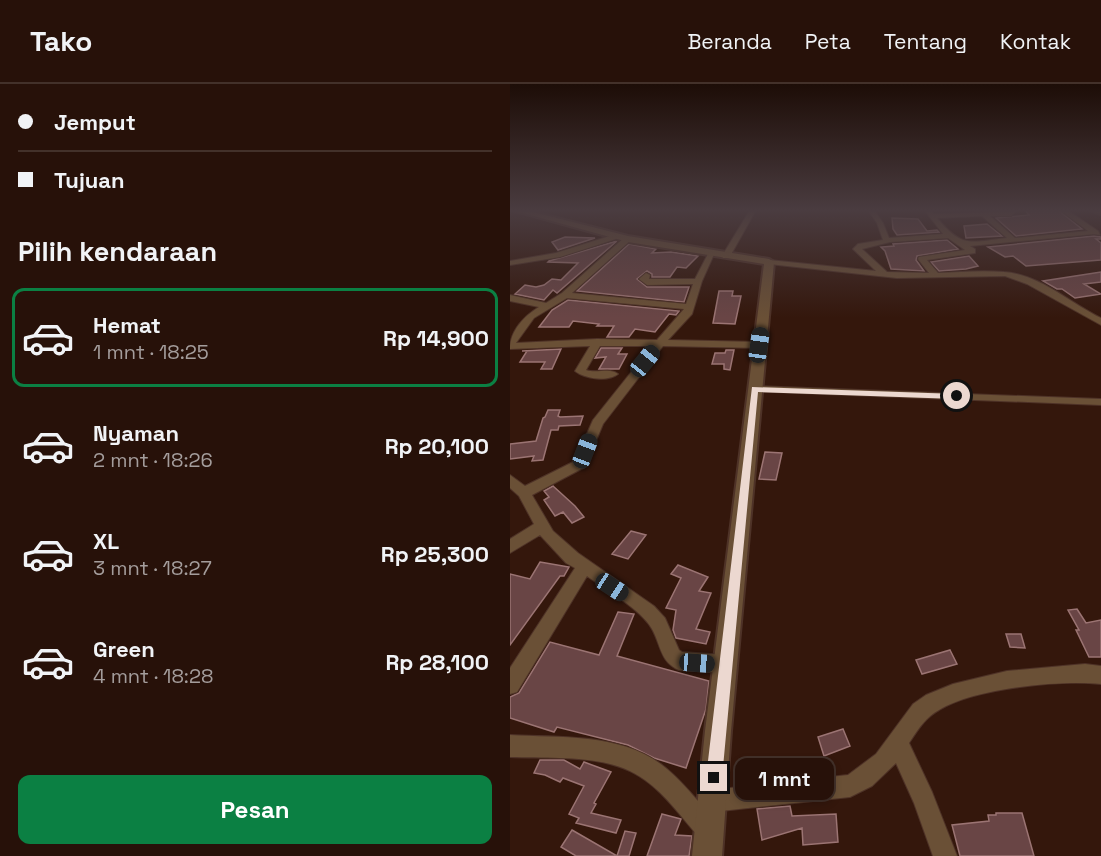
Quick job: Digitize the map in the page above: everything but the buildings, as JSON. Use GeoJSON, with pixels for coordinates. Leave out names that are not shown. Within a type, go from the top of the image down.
{"type":"FeatureCollection","features":[{"type":"Feature","properties":{"kind":"street"},"geometry":{"type":"LineString","coordinates":[[510,263],[557,255],[585,246]]}},
{"type":"Feature","properties":{"kind":"street"},"geometry":{"type":"LineString","coordinates":[[510,345],[522,324],[565,295],[620,246]]}},
{"type":"Feature","properties":{"kind":"street"},"geometry":{"type":"LineString","coordinates":[[667,246],[769,262],[885,275],[1005,274],[1022,278],[1077,310],[1101,321]]}},
{"type":"Feature","properties":{"kind":"street"},"geometry":{"type":"LineString","coordinates":[[726,256],[732,246]]}},
{"type":"Feature","properties":{"kind":"street"},"geometry":{"type":"LineString","coordinates":[[861,246],[857,249],[885,275]]}},
{"type":"Feature","properties":{"kind":"street"},"geometry":{"type":"LineString","coordinates":[[936,276],[922,259],[971,252],[965,246]]}},
{"type":"Feature","properties":{"kind":"street"},"geometry":{"type":"LineString","coordinates":[[524,493],[580,464],[597,423],[612,401],[687,314],[698,281],[712,254]]}},
{"type":"Feature","properties":{"kind":"street"},"geometry":{"type":"LineString","coordinates":[[706,856],[769,262]]}},
{"type":"Feature","properties":{"kind":"street"},"geometry":{"type":"LineString","coordinates":[[646,275],[644,279],[647,282],[698,281]]}},
{"type":"Feature","properties":{"kind":"street"},"geometry":{"type":"LineString","coordinates":[[565,295],[689,307]]}},
{"type":"Feature","properties":{"kind":"street"},"geometry":{"type":"LineString","coordinates":[[510,298],[548,306]]}},
{"type":"Feature","properties":{"kind":"street"},"geometry":{"type":"LineString","coordinates":[[621,314],[632,302]]}},
{"type":"Feature","properties":{"kind":"street"},"geometry":{"type":"LineString","coordinates":[[510,345],[597,342],[759,345]]}},
{"type":"Feature","properties":{"kind":"street"},"geometry":{"type":"LineString","coordinates":[[597,342],[580,371],[590,375],[613,374]]}},
{"type":"Feature","properties":{"kind":"street"},"geometry":{"type":"LineString","coordinates":[[754,389],[1101,402]]}},
{"type":"Feature","properties":{"kind":"street"},"geometry":{"type":"LineString","coordinates":[[510,480],[524,493],[542,526],[572,558],[648,611],[659,624],[672,656],[679,661],[725,664]]}},
{"type":"Feature","properties":{"kind":"street"},"geometry":{"type":"LineString","coordinates":[[510,547],[542,526]]}},
{"type":"Feature","properties":{"kind":"street"},"geometry":{"type":"LineString","coordinates":[[510,685],[585,566]]}},
{"type":"Feature","properties":{"kind":"street"},"geometry":{"type":"LineString","coordinates":[[712,801],[850,786],[866,779],[880,768],[922,709],[932,702],[957,692],[1052,674],[1101,675]]}},
{"type":"Feature","properties":{"kind":"street"},"geometry":{"type":"LineString","coordinates":[[898,744],[924,800],[945,856]]}},
{"type":"Feature","properties":{"kind":"street"},"geometry":{"type":"LineString","coordinates":[[510,746],[607,753],[631,760],[652,772],[709,832]]}},
{"type":"Feature","properties":{"kind":"route"},"geometry":{"type":"LineString","coordinates":[[714,778],[754,389],[957,396]]}}]}
